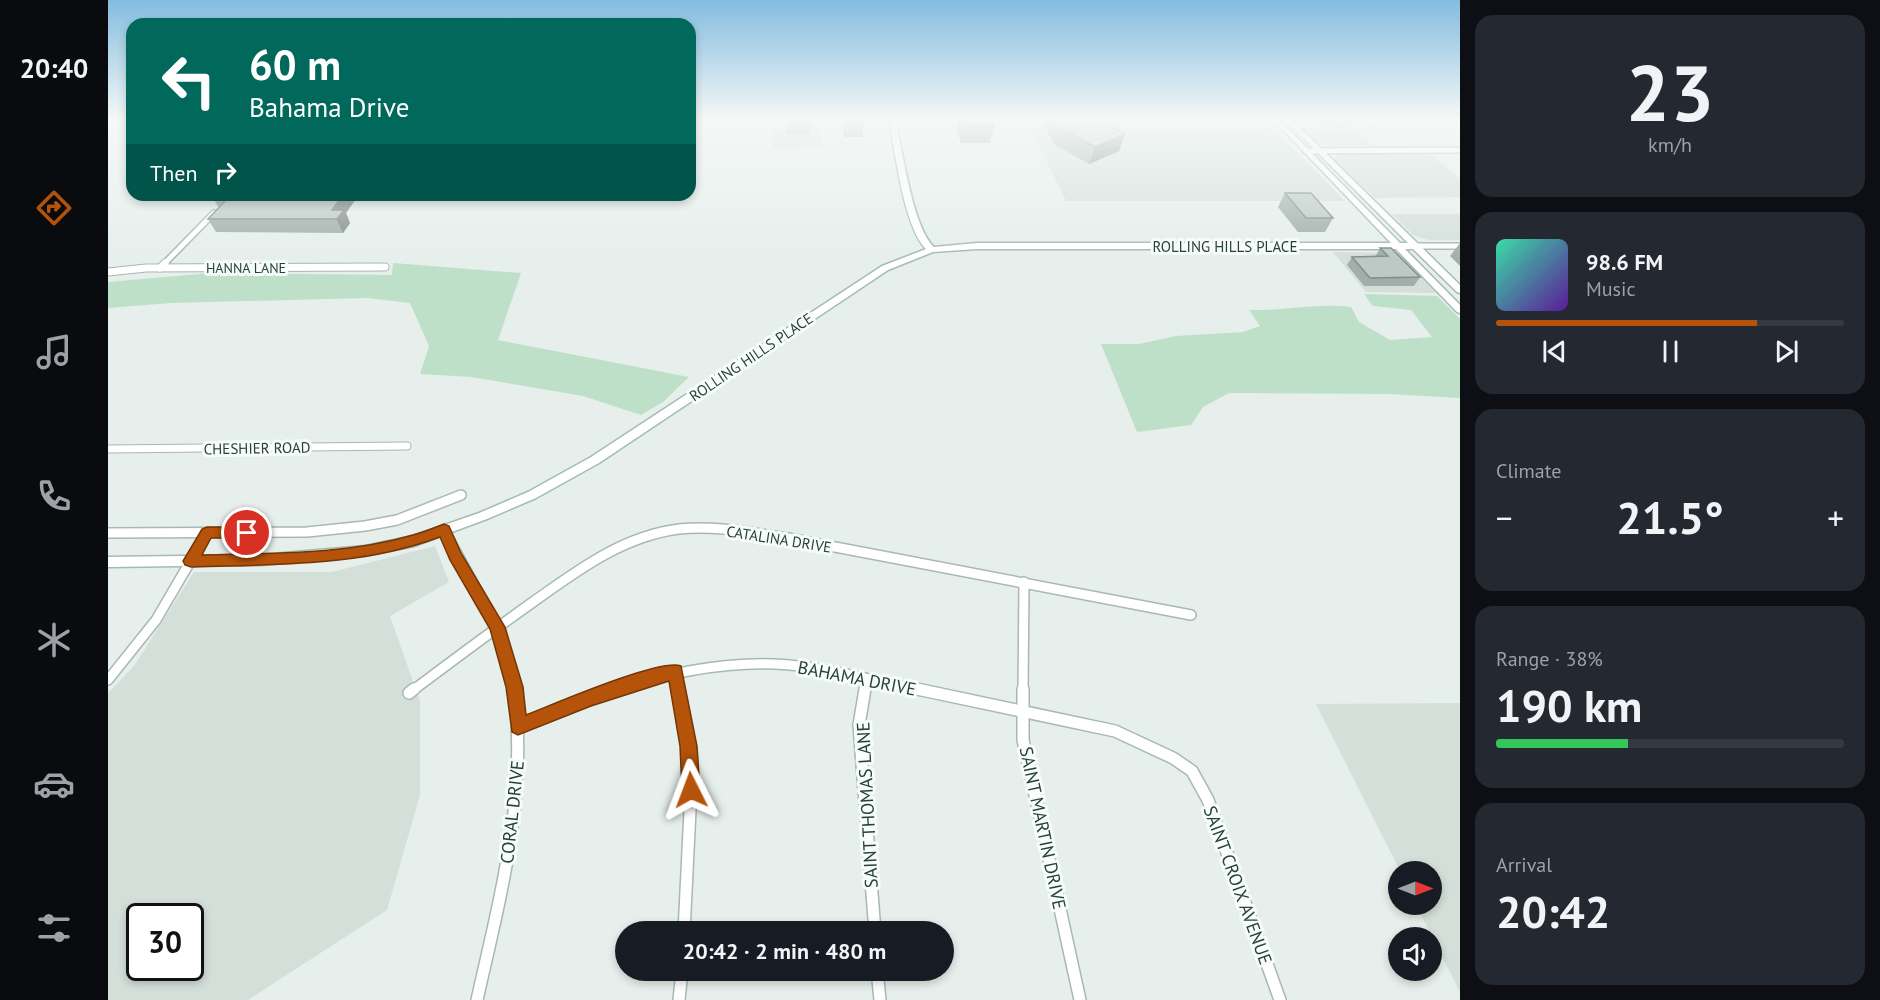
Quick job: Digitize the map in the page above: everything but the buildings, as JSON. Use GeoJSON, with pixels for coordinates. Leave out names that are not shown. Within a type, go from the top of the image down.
{"type":"FeatureCollection","features":[{"type":"Feature","properties":{"kind":"street"},"geometry":{"type":"LineString","coordinates":[[902,166],[914,221],[922,240],[932,250]]}},
{"type":"Feature","properties":{"kind":"street"},"geometry":{"type":"LineString","coordinates":[[1320,166],[1460,310]]}},
{"type":"Feature","properties":{"kind":"street"},"geometry":{"type":"LineString","coordinates":[[1336,166],[1460,290]]}},
{"type":"Feature","properties":{"kind":"street"},"geometry":{"type":"LineString","coordinates":[[160,268],[217,210]]}},
{"type":"Feature","properties":{"kind":"street","name":"ROLLING HILLS PLACE"},"geometry":{"type":"LineString","coordinates":[[108,562],[316,557],[365,551],[414,541],[483,516],[549,487],[674,409],[885,268],[932,250],[977,246],[1415,246]]}},
{"type":"Feature","properties":{"kind":"street"},"geometry":{"type":"LineString","coordinates":[[1415,246],[1460,246]]}},
{"type":"Feature","properties":{"kind":"street","name":"HANNA LANE"},"geometry":{"type":"LineString","coordinates":[[108,272],[160,268],[385,267]]}},
{"type":"Feature","properties":{"kind":"street","name":"CHESHIER ROAD"},"geometry":{"type":"LineString","coordinates":[[108,449],[406,446]]}},
{"type":"Feature","properties":{"kind":"street"},"geometry":{"type":"LineString","coordinates":[[108,533],[307,532],[365,526],[397,520],[461,495]]}},
{"type":"Feature","properties":{"kind":"street","name":"CORAL DRIVE"},"geometry":{"type":"LineString","coordinates":[[444,530],[455,556],[497,627],[514,687],[518,726],[518,780],[514,820],[505,876],[477,1000]]}},
{"type":"Feature","properties":{"kind":"street","name":"CATALINA DRIVE"},"geometry":{"type":"LineString","coordinates":[[409,693],[497,627],[605,553],[638,538],[668,530],[727,530],[788,538],[1191,615]]}},
{"type":"Feature","properties":{"kind":"street"},"geometry":{"type":"LineString","coordinates":[[108,680],[156,620],[207,533]]}},
{"type":"Feature","properties":{"kind":"street","name":"SAINT MARTIN DRIVE"},"geometry":{"type":"LineString","coordinates":[[1024,582],[1024,751],[1080,1000]]}},
{"type":"Feature","properties":{"kind":"street","name":"BAHAMA DRIVE"},"geometry":{"type":"LineString","coordinates":[[518,726],[648,678],[716,665],[790,664],[1115,732],[1173,758],[1192,771]]}},
{"type":"Feature","properties":{"kind":"street"},"geometry":{"type":"LineString","coordinates":[[676,672],[688,746],[691,790],[685,921]]}},
{"type":"Feature","properties":{"kind":"street","name":"SAINT THOMAS LANE"},"geometry":{"type":"LineString","coordinates":[[867,680],[860,725],[874,921]]}},
{"type":"Feature","properties":{"kind":"street","name":"SAINT CROIX AVENUE"},"geometry":{"type":"LineString","coordinates":[[1192,771],[1208,800],[1280,1000]]}},
{"type":"Feature","properties":{"kind":"street"},"geometry":{"type":"LineString","coordinates":[[679,1000],[681,981]]}},
{"type":"Feature","properties":{"kind":"street"},"geometry":{"type":"LineString","coordinates":[[879,981],[880,1000]]}},
{"type":"Feature","properties":{"kind":"shaded area"},"geometry":{"type":"Polygon","coordinates":[[[1049,166],[1310,166],[1345,201],[1066,201],[1049,166]]]}},
{"type":"Feature","properties":{"kind":"shaded area"},"geometry":{"type":"Polygon","coordinates":[[[1341,166],[1444,166],[1460,179],[1460,197],[1375,198],[1341,166]]]}},
{"type":"Feature","properties":{"kind":"shaded area"},"geometry":{"type":"Polygon","coordinates":[[[1392,214],[1460,214],[1460,240],[1429,240],[1413,235],[1392,214]]]}},
{"type":"Feature","properties":{"kind":"shaded area"},"geometry":{"type":"Polygon","coordinates":[[[1333,252],[1398,253],[1436,293],[1366,292],[1333,252]]]}},
{"type":"Feature","properties":{"kind":"shaded area"},"geometry":{"type":"Polygon","coordinates":[[[435,546],[449,582],[390,616],[420,701],[420,795],[387,910],[248,1000],[108,1000],[108,693],[134,666],[194,572],[332,572],[435,546]]]}},
{"type":"Feature","properties":{"kind":"shaded area"},"geometry":{"type":"Polygon","coordinates":[[[1460,703],[1460,992],[1442,956],[1442,927],[1427,927],[1421,915],[1442,915],[1442,861],[1395,861],[1316,704],[1460,703]]]}},
{"type":"Feature","properties":{"kind":"green space"},"geometry":{"type":"Polygon","coordinates":[[[393,263],[521,273],[498,340],[689,377],[663,402],[641,415],[583,396],[471,377],[420,374],[429,346],[410,303],[367,298],[171,303],[108,308],[108,282],[211,273],[392,275],[393,263]]]}},
{"type":"Feature","properties":{"kind":"green space"},"geometry":{"type":"Polygon","coordinates":[[[1364,294],[1437,296],[1460,319],[1460,398],[1389,394],[1229,393],[1203,407],[1191,425],[1137,432],[1101,344],[1139,344],[1176,336],[1243,332],[1260,326],[1249,310],[1326,306],[1351,307],[1359,322],[1390,340],[1432,337],[1411,310],[1373,306],[1364,294]]]}},
{"type":"Feature","properties":{"kind":"route"},"geometry":{"type":"LineString","coordinates":[[247,533],[207,533],[191,561],[316,557],[365,551],[414,541],[444,530],[455,556],[497,627],[514,687],[518,726],[589,698],[648,678],[676,672],[688,746],[691,790]]}}]}
